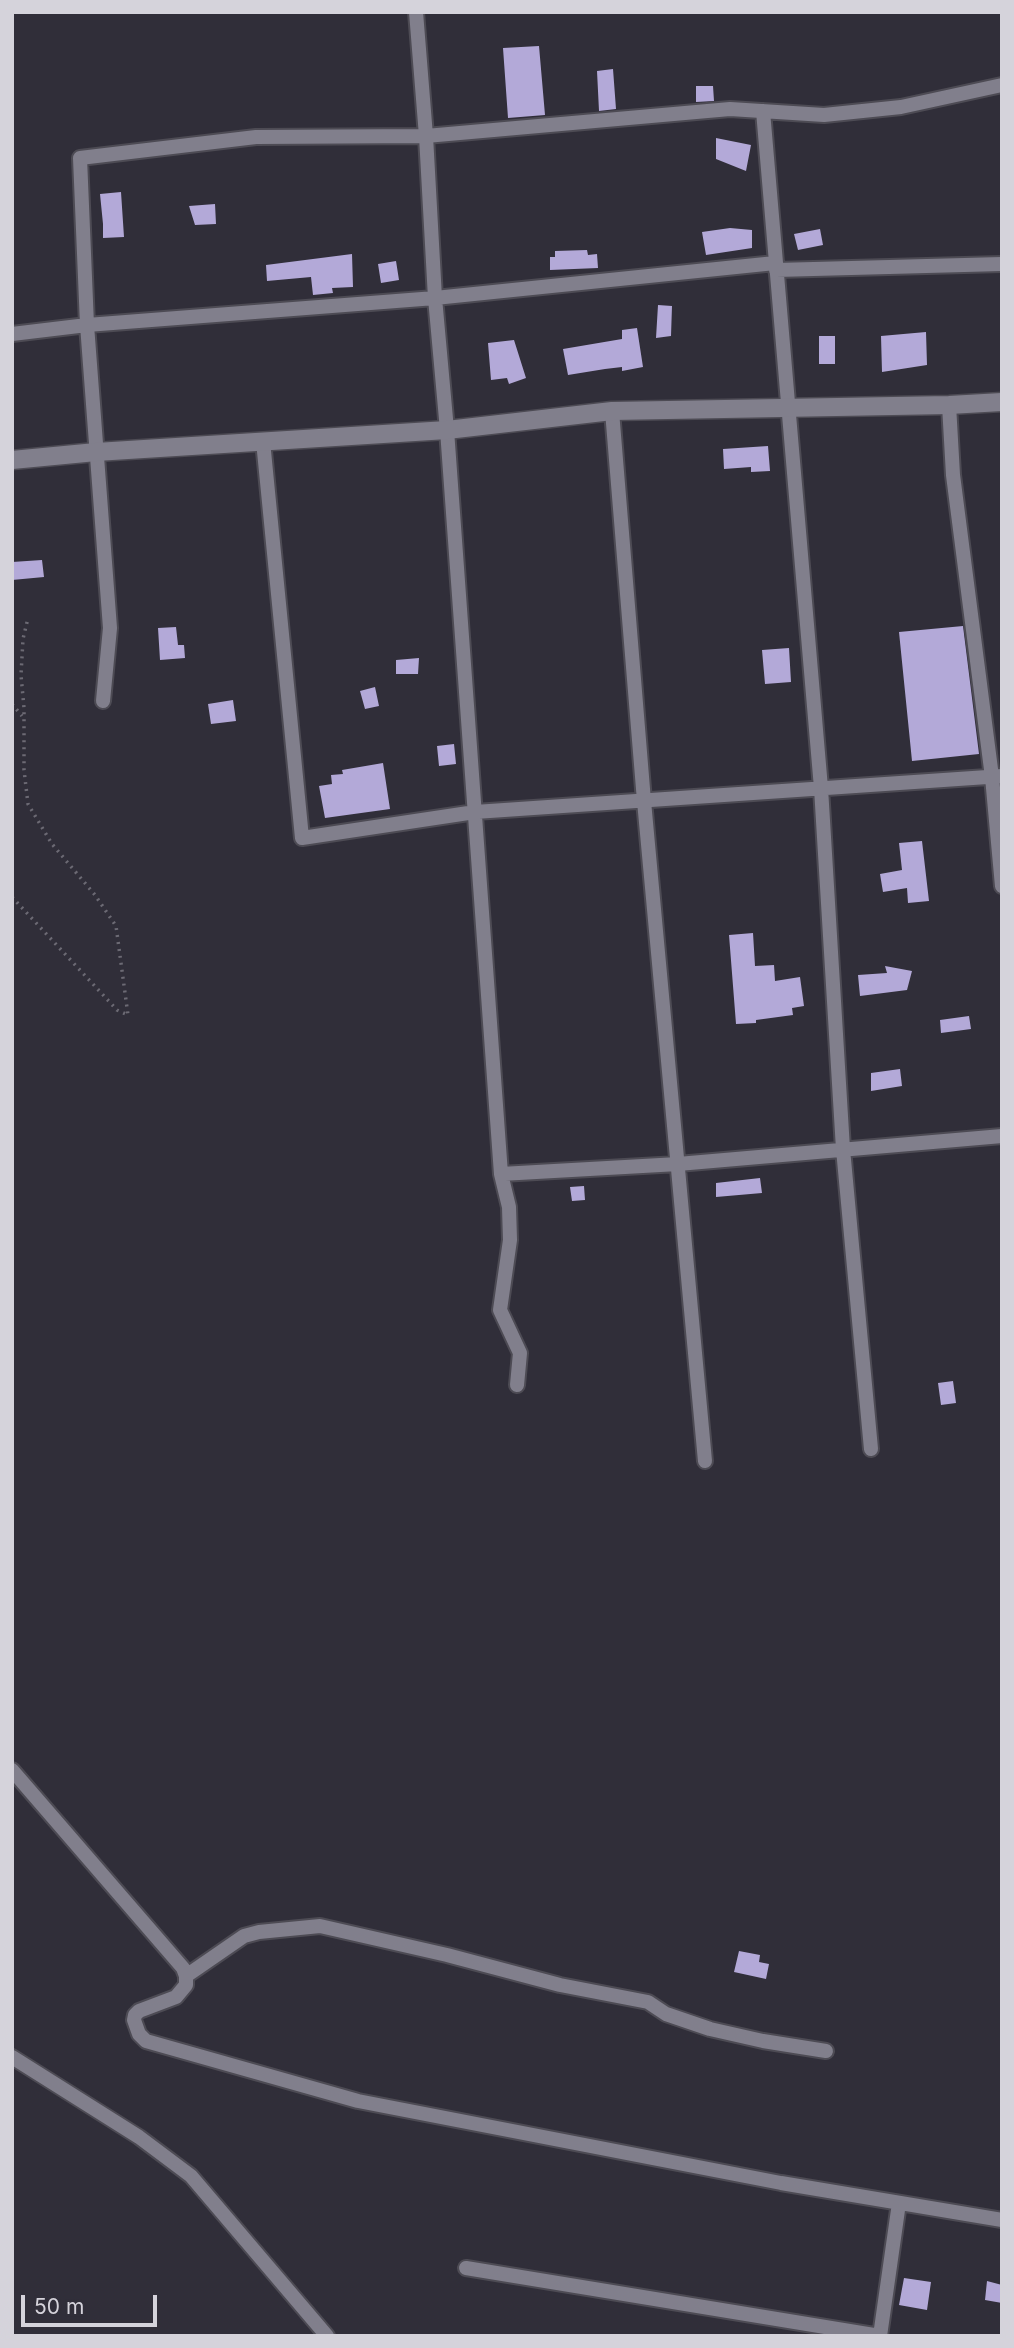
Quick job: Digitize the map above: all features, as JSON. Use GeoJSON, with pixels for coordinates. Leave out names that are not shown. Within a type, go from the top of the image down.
{"type":"FeatureCollection","features":[{"type":"Feature","properties":{"kind":"street"},"geometry":{"type":"LineString","coordinates":[[416,12],[501,1174],[509,1207],[510,1240],[500,1310],[520,1353],[517,1385]]}},
{"type":"Feature","properties":{"kind":"street"},"geometry":{"type":"LineString","coordinates":[[103,701],[110,628],[87,325],[80,159],[256,137],[426,136],[730,109],[824,115],[888,108],[1002,85]]}},
{"type":"Feature","properties":{"kind":"street"},"geometry":{"type":"LineString","coordinates":[[763,111],[821,788],[843,1149],[871,1449]]}},
{"type":"Feature","properties":{"kind":"street"},"geometry":{"type":"LineString","coordinates":[[12,334],[87,325],[435,298],[776,267],[1002,264]]}},
{"type":"Feature","properties":{"kind":"street"},"geometry":{"type":"LineString","coordinates":[[12,460],[96,452],[447,430],[612,411],[1002,402]]}},
{"type":"Feature","properties":{"kind":"street"},"geometry":{"type":"LineString","coordinates":[[949,405],[953,475],[997,776],[1002,886]]}},
{"type":"Feature","properties":{"kind":"street"},"geometry":{"type":"LineString","coordinates":[[612,411],[644,801],[705,1461]]}},
{"type":"Feature","properties":{"kind":"street"},"geometry":{"type":"LineString","coordinates":[[264,441],[302,838],[475,812],[997,776]]}},
{"type":"Feature","properties":{"kind":"street"},"geometry":{"type":"LineString","coordinates":[[501,1174],[678,1164],[1002,1136]]}},
{"type":"Feature","properties":{"kind":"street"},"geometry":{"type":"LineString","coordinates":[[12,1770],[183,1968],[186,1985],[177,1997],[139,2011],[135,2015],[139,2034],[146,2041],[358,2101],[781,2183],[1002,2220]]}},
{"type":"Feature","properties":{"kind":"street"},"geometry":{"type":"LineString","coordinates":[[186,1976],[244,1936],[320,1926],[561,1985],[649,2002],[666,2014],[710,2029],[826,2051]]}},
{"type":"Feature","properties":{"kind":"street"},"geometry":{"type":"LineString","coordinates":[[12,2057],[139,2137],[185,2170],[327,2336]]}},
{"type":"Feature","properties":{"kind":"street"},"geometry":{"type":"LineString","coordinates":[[466,2268],[880,2336],[899,2203]]}},
{"type":"Feature","properties":{"kind":"path"},"geometry":{"type":"LineString","coordinates":[[12,897],[117,1010],[128,1015],[116,926],[88,886],[52,844],[28,804],[24,770],[21,675],[23,639],[28,618]]}},
{"type":"Feature","properties":{"kind":"path"},"geometry":{"type":"LineString","coordinates":[[12,704],[24,718]]}},
{"type":"Feature","properties":{"kind":"building"},"geometry":{"type":"Polygon","coordinates":[[[539,46],[545,115],[508,118],[503,48],[539,46]]]}},
{"type":"Feature","properties":{"kind":"building"},"geometry":{"type":"Polygon","coordinates":[[[613,69],[616,109],[599,111],[597,71],[613,69]]]}},
{"type":"Feature","properties":{"kind":"building"},"geometry":{"type":"Polygon","coordinates":[[[696,86],[713,86],[714,101],[696,102],[696,86]]]}},
{"type":"Feature","properties":{"kind":"building"},"geometry":{"type":"Polygon","coordinates":[[[716,138],[751,145],[746,171],[716,159],[716,138]]]}},
{"type":"Feature","properties":{"kind":"building"},"geometry":{"type":"Polygon","coordinates":[[[121,192],[124,237],[103,238],[100,194],[121,192]]]}},
{"type":"Feature","properties":{"kind":"building"},"geometry":{"type":"Polygon","coordinates":[[[215,204],[216,224],[195,225],[189,206],[215,204]]]}},
{"type":"Feature","properties":{"kind":"building"},"geometry":{"type":"Polygon","coordinates":[[[730,228],[752,230],[752,248],[706,255],[702,232],[730,228]]]}},
{"type":"Feature","properties":{"kind":"building"},"geometry":{"type":"Polygon","coordinates":[[[820,229],[823,245],[798,250],[794,234],[820,229]]]}},
{"type":"Feature","properties":{"kind":"building"},"geometry":{"type":"Polygon","coordinates":[[[587,250],[588,255],[597,254],[598,268],[550,270],[550,257],[555,257],[555,251],[587,250]]]}},
{"type":"Feature","properties":{"kind":"building"},"geometry":{"type":"Polygon","coordinates":[[[352,254],[353,287],[332,288],[333,293],[313,295],[311,277],[267,281],[266,265],[352,254]]]}},
{"type":"Feature","properties":{"kind":"building"},"geometry":{"type":"Polygon","coordinates":[[[396,261],[399,280],[381,283],[378,264],[396,261]]]}},
{"type":"Feature","properties":{"kind":"building"},"geometry":{"type":"Polygon","coordinates":[[[658,305],[672,306],[671,336],[656,338],[658,305]]]}},
{"type":"Feature","properties":{"kind":"building"},"geometry":{"type":"Polygon","coordinates":[[[637,328],[643,367],[622,371],[622,367],[568,375],[563,349],[622,339],[622,330],[637,328]]]}},
{"type":"Feature","properties":{"kind":"building"},"geometry":{"type":"Polygon","coordinates":[[[926,332],[927,365],[882,372],[881,336],[926,332]]]}},
{"type":"Feature","properties":{"kind":"building"},"geometry":{"type":"Polygon","coordinates":[[[819,336],[835,336],[835,364],[819,364],[819,336]]]}},
{"type":"Feature","properties":{"kind":"building"},"geometry":{"type":"Polygon","coordinates":[[[514,340],[526,378],[509,384],[507,378],[491,380],[488,343],[514,340]]]}},
{"type":"Feature","properties":{"kind":"building"},"geometry":{"type":"Polygon","coordinates":[[[768,446],[770,471],[751,472],[751,467],[724,469],[723,449],[768,446]]]}},
{"type":"Feature","properties":{"kind":"building"},"geometry":{"type":"Polygon","coordinates":[[[42,560],[44,577],[12,580],[12,562],[42,560]]]}},
{"type":"Feature","properties":{"kind":"building"},"geometry":{"type":"Polygon","coordinates":[[[963,626],[979,754],[912,761],[899,632],[963,626]]]}},
{"type":"Feature","properties":{"kind":"building"},"geometry":{"type":"Polygon","coordinates":[[[176,627],[178,645],[184,645],[185,658],[160,660],[158,628],[176,627]]]}},
{"type":"Feature","properties":{"kind":"building"},"geometry":{"type":"Polygon","coordinates":[[[789,648],[791,682],[765,684],[762,650],[789,648]]]}},
{"type":"Feature","properties":{"kind":"building"},"geometry":{"type":"Polygon","coordinates":[[[419,658],[418,674],[396,674],[396,660],[419,658]]]}},
{"type":"Feature","properties":{"kind":"building"},"geometry":{"type":"Polygon","coordinates":[[[375,687],[379,706],[365,709],[360,691],[375,687]]]}},
{"type":"Feature","properties":{"kind":"building"},"geometry":{"type":"Polygon","coordinates":[[[233,700],[236,721],[211,724],[208,704],[233,700]]]}},
{"type":"Feature","properties":{"kind":"building"},"geometry":{"type":"Polygon","coordinates":[[[454,744],[456,764],[439,766],[437,746],[454,744]]]}},
{"type":"Feature","properties":{"kind":"building"},"geometry":{"type":"Polygon","coordinates":[[[383,763],[390,809],[325,818],[319,786],[332,784],[331,775],[343,774],[342,770],[383,763]]]}},
{"type":"Feature","properties":{"kind":"building"},"geometry":{"type":"Polygon","coordinates":[[[922,841],[929,901],[908,903],[907,888],[883,892],[880,874],[902,870],[899,843],[922,841]]]}},
{"type":"Feature","properties":{"kind":"building"},"geometry":{"type":"Polygon","coordinates":[[[753,933],[755,966],[774,965],[775,981],[800,977],[804,1006],[792,1008],[793,1015],[756,1020],[756,1023],[736,1024],[729,935],[753,933]]]}},
{"type":"Feature","properties":{"kind":"building"},"geometry":{"type":"Polygon","coordinates":[[[885,966],[912,971],[907,990],[860,996],[858,975],[887,973],[885,966]]]}},
{"type":"Feature","properties":{"kind":"building"},"geometry":{"type":"Polygon","coordinates":[[[969,1016],[971,1029],[941,1033],[940,1020],[969,1016]]]}},
{"type":"Feature","properties":{"kind":"building"},"geometry":{"type":"Polygon","coordinates":[[[900,1069],[902,1086],[871,1091],[871,1073],[900,1069]]]}},
{"type":"Feature","properties":{"kind":"building"},"geometry":{"type":"Polygon","coordinates":[[[760,1178],[762,1193],[716,1197],[716,1183],[760,1178]]]}},
{"type":"Feature","properties":{"kind":"building"},"geometry":{"type":"Polygon","coordinates":[[[584,1186],[585,1200],[572,1201],[570,1187],[584,1186]]]}},
{"type":"Feature","properties":{"kind":"building"},"geometry":{"type":"Polygon","coordinates":[[[953,1381],[956,1403],[941,1405],[938,1383],[953,1381]]]}},
{"type":"Feature","properties":{"kind":"building"},"geometry":{"type":"Polygon","coordinates":[[[739,1951],[760,1955],[759,1962],[769,1964],[766,1979],[734,1972],[739,1951]]]}},
{"type":"Feature","properties":{"kind":"building"},"geometry":{"type":"Polygon","coordinates":[[[904,2278],[931,2282],[927,2310],[899,2305],[904,2278]]]}},
{"type":"Feature","properties":{"kind":"building"},"geometry":{"type":"Polygon","coordinates":[[[987,2281],[1002,2285],[1002,2303],[985,2300],[987,2281]]]}}]}
